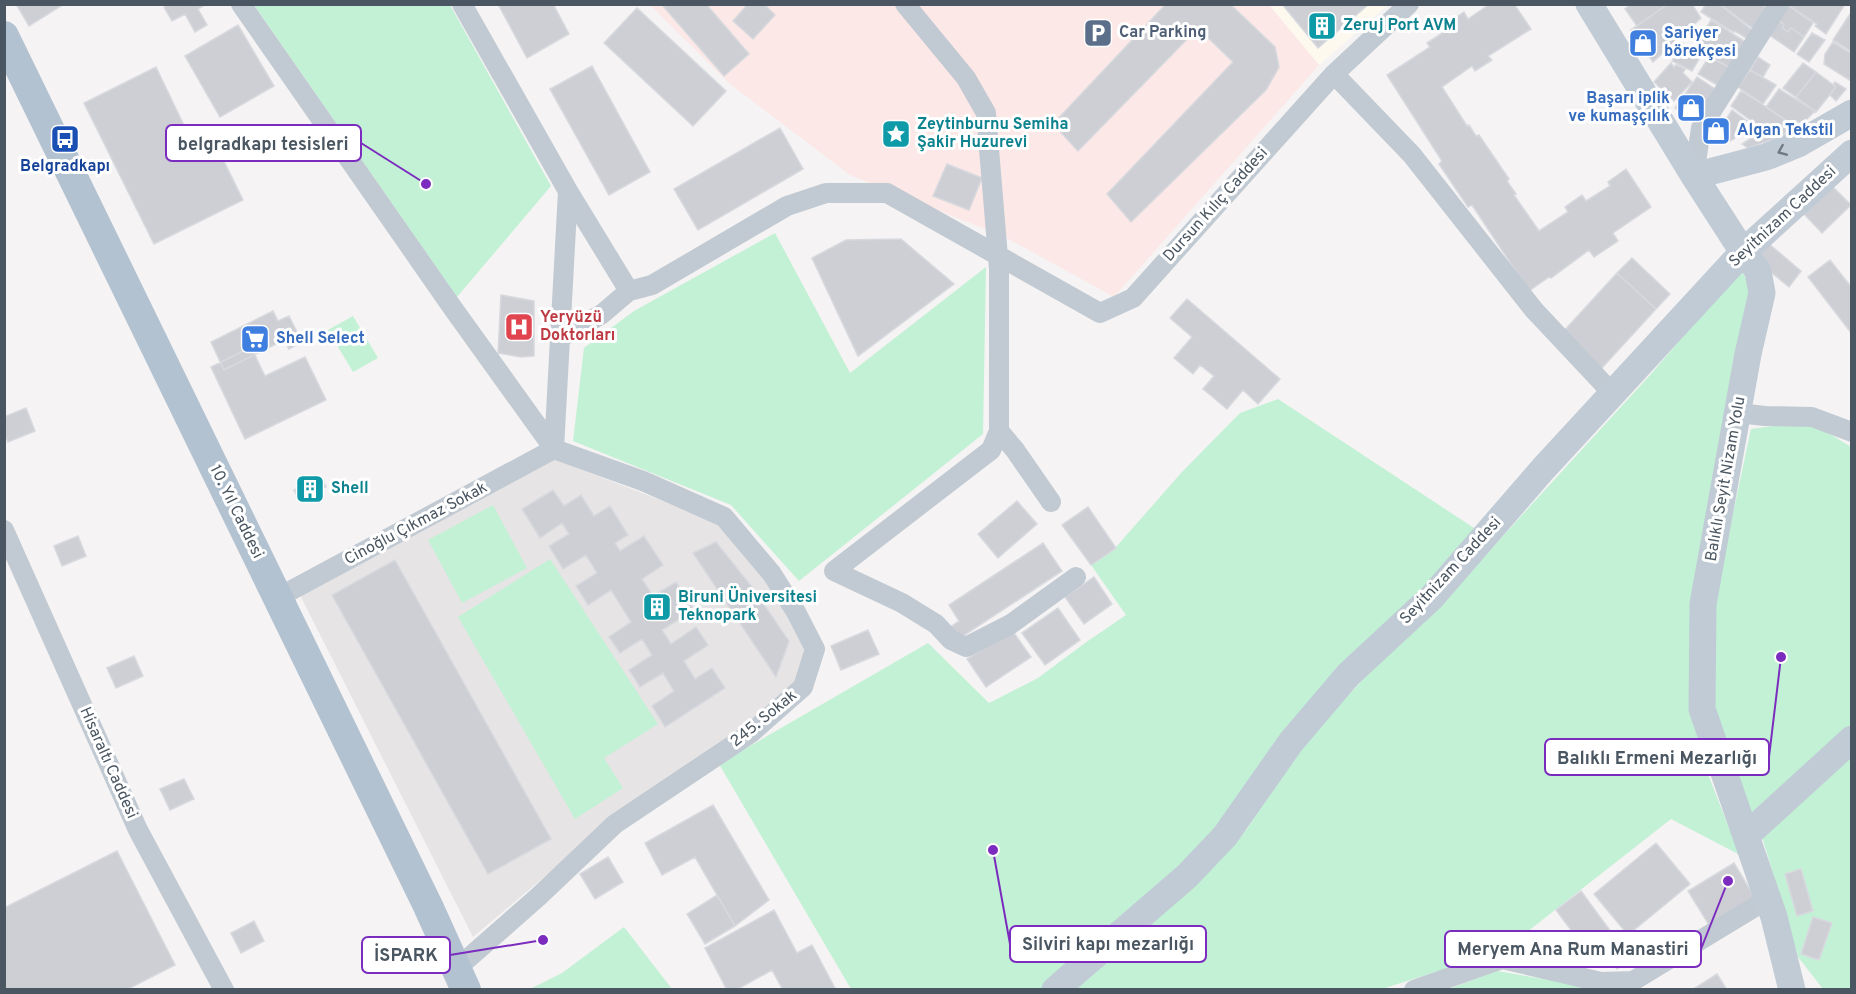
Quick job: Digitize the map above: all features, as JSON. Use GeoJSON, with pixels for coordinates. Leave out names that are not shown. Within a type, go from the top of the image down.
{"type":"FeatureCollection","features":[{"type":"Feature","properties":{"kind":"main road","name":"Balıklı Seyit Nizam Yolu"},"geometry":{"type":"LineString","coordinates":[[1589,4],[1694,176],[1743,252],[1758,271],[1762,293],[1748,354],[1703,604],[1702,710],[1768,899],[1792,990]]}},
{"type":"Feature","properties":{"kind":"main road","name":"10. Yıl Caddesi"},"geometry":{"type":"LineString","coordinates":[[4,36],[428,906],[457,983]]}},
{"type":"Feature","properties":{"kind":"main road","name":"10. Yıl Caddesi"},"geometry":{"type":"LineString","coordinates":[[4,76],[457,983]]}},
{"type":"Feature","properties":{"kind":"main road"},"geometry":{"type":"LineString","coordinates":[[1694,176],[1766,157],[1798,144],[1851,113]]}},
{"type":"Feature","properties":{"kind":"main road","name":"Seyitnizam Caddesi"},"geometry":{"type":"LineString","coordinates":[[1055,990],[1186,876],[1225,836],[1291,742],[1348,675],[1432,597],[1543,469],[1743,252],[1851,153]]}},
{"type":"Feature","properties":{"kind":"main road"},"geometry":{"type":"LineString","coordinates":[[1747,835],[1851,739]]}},
{"type":"Feature","properties":{"kind":"street"},"geometry":{"type":"LineString","coordinates":[[241,4],[554,449]]}},
{"type":"Feature","properties":{"kind":"street"},"geometry":{"type":"LineString","coordinates":[[462,4],[568,191],[629,291]]}},
{"type":"Feature","properties":{"kind":"street"},"geometry":{"type":"LineString","coordinates":[[905,4],[966,78],[986,114],[998,256],[999,431],[991,450],[834,571],[902,603],[936,624],[951,640],[966,647],[1011,624],[1076,577]]}},
{"type":"Feature","properties":{"kind":"street","name":"Dursun Kılıç Caddesi"},"geometry":{"type":"LineString","coordinates":[[998,256],[1100,313],[1133,298],[1334,74],[1409,4]]}},
{"type":"Feature","properties":{"kind":"street"},"geometry":{"type":"LineString","coordinates":[[1694,176],[1701,128],[1779,4]]}},
{"type":"Feature","properties":{"kind":"street"},"geometry":{"type":"LineString","coordinates":[[1334,74],[1412,155],[1534,310],[1613,394]]}},
{"type":"Feature","properties":{"kind":"street"},"geometry":{"type":"LineString","coordinates":[[554,449],[568,191]]}},
{"type":"Feature","properties":{"kind":"street"},"geometry":{"type":"LineString","coordinates":[[560,338],[602,314],[629,291],[652,285],[787,206],[826,193],[887,193],[998,256]]}},
{"type":"Feature","properties":{"kind":"street"},"geometry":{"type":"LineString","coordinates":[[1738,413],[1812,417],[1851,432]]}},
{"type":"Feature","properties":{"kind":"street"},"geometry":{"type":"LineString","coordinates":[[999,431],[1051,502]]}},
{"type":"Feature","properties":{"kind":"street","name":"Cinoğlu Çıkmaz Sokak"},"geometry":{"type":"LineString","coordinates":[[277,598],[554,449]]}},
{"type":"Feature","properties":{"kind":"street","name":"245. Sokak"},"geometry":{"type":"LineString","coordinates":[[457,983],[538,897],[615,824],[751,733],[803,687],[815,649],[796,612],[772,574],[724,517],[643,481],[554,449]]}},
{"type":"Feature","properties":{"kind":"street","name":"Hisaraltı Caddesi"},"geometry":{"type":"LineString","coordinates":[[4,530],[138,830],[224,990]]}},
{"type":"Feature","properties":{"kind":"street"},"geometry":{"type":"LineString","coordinates":[[1414,990],[1502,959],[1601,982],[1633,981],[1768,899]]}},
{"type":"Feature","properties":{"kind":"shaded area"},"geometry":{"type":"Polygon","coordinates":[[[650,5],[1269,5],[1319,65],[1114,297],[1005,237],[850,175],[730,84],[650,5]]]}},
{"type":"Feature","properties":{"kind":"shaded area"},"geometry":{"type":"Polygon","coordinates":[[[1269,5],[1388,5],[1319,65],[1269,5]]]}},
{"type":"Feature","properties":{"kind":"shaded area"},"geometry":{"type":"Polygon","coordinates":[[[554,459],[720,523],[781,598],[807,652],[797,684],[758,716],[616,816],[473,937],[300,595],[554,459]]]}},
{"type":"Feature","properties":{"kind":"green space"},"geometry":{"type":"Polygon","coordinates":[[[254,5],[450,5],[551,186],[457,297],[254,5]]]}},
{"type":"Feature","properties":{"kind":"green space"},"geometry":{"type":"Polygon","coordinates":[[[775,233],[850,373],[986,267],[983,434],[799,581],[731,505],[573,441],[584,348],[634,311],[775,233]]]}},
{"type":"Feature","properties":{"kind":"green space"},"geometry":{"type":"Polygon","coordinates":[[[1740,270],[1748,281],[1752,301],[1693,708],[1701,756],[1742,856],[1671,819],[1504,950],[1382,989],[1071,990],[1176,900],[1246,830],[1305,742],[1368,674],[1470,572],[1651,374],[1740,270]]]}},
{"type":"Feature","properties":{"kind":"green space"},"geometry":{"type":"Polygon","coordinates":[[[353,316],[378,358],[353,372],[328,330],[353,316]]]}},
{"type":"Feature","properties":{"kind":"green space"},"geometry":{"type":"Polygon","coordinates":[[[1278,399],[1477,530],[1224,823],[1176,872],[1042,989],[851,989],[719,764],[928,643],[989,703],[1038,678],[1126,615],[1091,565],[1116,547],[1182,472],[1240,413],[1278,399]]]}},
{"type":"Feature","properties":{"kind":"green space"},"geometry":{"type":"Polygon","coordinates":[[[1809,421],[1851,447],[1851,724],[1794,783],[1754,819],[1710,706],[1713,607],[1751,429],[1809,421]]]}},
{"type":"Feature","properties":{"kind":"green space"},"geometry":{"type":"Polygon","coordinates":[[[493,505],[527,568],[462,603],[428,540],[493,505]]]}},
{"type":"Feature","properties":{"kind":"green space"},"geometry":{"type":"Polygon","coordinates":[[[550,559],[658,724],[604,758],[623,788],[575,819],[458,617],[550,559]]]}},
{"type":"Feature","properties":{"kind":"green space"},"geometry":{"type":"Polygon","coordinates":[[[1851,744],[1851,989],[1823,989],[1798,957],[1760,830],[1851,744]]]}},
{"type":"Feature","properties":{"kind":"green space"},"geometry":{"type":"Polygon","coordinates":[[[624,927],[672,989],[530,989],[562,973],[624,927]]]}},
{"type":"Feature","properties":{"kind":"green space"},"geometry":{"type":"Polygon","coordinates":[[[1497,971],[1596,988],[1639,985],[1641,989],[1446,990],[1497,971]]]}},
{"type":"Feature","properties":{"kind":"building"},"geometry":{"type":"Polygon","coordinates":[[[16,4],[64,4],[29,26],[16,4]]]}},
{"type":"Feature","properties":{"kind":"building"},"geometry":{"type":"Polygon","coordinates":[[[169,4],[206,4],[198,9],[207,25],[195,32],[185,14],[172,21],[164,7],[169,4]]]}},
{"type":"Feature","properties":{"kind":"building"},"geometry":{"type":"Polygon","coordinates":[[[498,4],[553,4],[569,34],[527,58],[498,4]]]}},
{"type":"Feature","properties":{"kind":"building"},"geometry":{"type":"Polygon","coordinates":[[[665,4],[706,4],[749,54],[724,76],[663,6],[665,4]]]}},
{"type":"Feature","properties":{"kind":"building"},"geometry":{"type":"Polygon","coordinates":[[[748,4],[764,4],[775,15],[753,39],[733,21],[748,4]]]}},
{"type":"Feature","properties":{"kind":"building"},"geometry":{"type":"Polygon","coordinates":[[[1166,4],[1230,4],[1275,47],[1279,67],[1266,90],[1131,222],[1107,194],[1233,62],[1198,28],[1078,151],[1053,124],[1166,4]]]}},
{"type":"Feature","properties":{"kind":"building","name":"Zeruj Port AVM"},"geometry":{"type":"Polygon","coordinates":[[[1282,4],[1369,4],[1318,48],[1282,4]]]}},
{"type":"Feature","properties":{"kind":"building"},"geometry":{"type":"Polygon","coordinates":[[[1490,4],[1514,4],[1531,29],[1488,56],[1492,60],[1475,71],[1472,66],[1442,87],[1467,126],[1469,125],[1476,136],[1479,135],[1509,179],[1507,181],[1516,194],[1514,195],[1539,231],[1568,212],[1565,207],[1582,195],[1586,201],[1610,186],[1608,182],[1626,169],[1651,207],[1613,233],[1618,241],[1594,257],[1589,250],[1529,291],[1472,205],[1468,207],[1439,164],[1442,161],[1387,75],[1430,47],[1427,43],[1447,30],[1443,26],[1464,12],[1468,19],[1490,4]]]}},
{"type":"Feature","properties":{"kind":"building"},"geometry":{"type":"Polygon","coordinates":[[[1631,4],[1668,4],[1637,26],[1625,9],[1631,4]]]}},
{"type":"Feature","properties":{"kind":"building"},"geometry":{"type":"Polygon","coordinates":[[[1668,4],[1692,4],[1701,18],[1653,62],[1631,30],[1668,4]]]}},
{"type":"Feature","properties":{"kind":"building"},"geometry":{"type":"Polygon","coordinates":[[[1706,4],[1719,4],[1757,34],[1751,41],[1725,27],[1701,12],[1706,4]]]}},
{"type":"Feature","properties":{"kind":"building"},"geometry":{"type":"Polygon","coordinates":[[[1720,4],[1761,4],[1770,11],[1755,30],[1720,4]]]}},
{"type":"Feature","properties":{"kind":"building"},"geometry":{"type":"Polygon","coordinates":[[[1786,4],[1813,23],[1804,37],[1791,28],[1788,32],[1782,28],[1784,24],[1775,19],[1786,4]]]}},
{"type":"Feature","properties":{"kind":"building"},"geometry":{"type":"Polygon","coordinates":[[[1845,4],[1826,34],[1815,26],[1817,24],[1788,5],[1845,4]]]}},
{"type":"Feature","properties":{"kind":"building"},"geometry":{"type":"Polygon","coordinates":[[[637,8],[726,91],[693,126],[604,43],[637,8]]]}},
{"type":"Feature","properties":{"kind":"building"},"geometry":{"type":"Polygon","coordinates":[[[1852,11],[1852,52],[1833,40],[1852,11]]]}},
{"type":"Feature","properties":{"kind":"building"},"geometry":{"type":"Polygon","coordinates":[[[1776,19],[1784,24],[1782,28],[1788,32],[1791,28],[1804,37],[1794,52],[1768,34],[1776,19]]]}},
{"type":"Feature","properties":{"kind":"building"},"geometry":{"type":"Polygon","coordinates":[[[1711,20],[1749,44],[1733,69],[1694,48],[1711,20]]]}},
{"type":"Feature","properties":{"kind":"building"},"geometry":{"type":"Polygon","coordinates":[[[238,25],[274,86],[220,117],[185,56],[238,25]]]}},
{"type":"Feature","properties":{"kind":"building"},"geometry":{"type":"Polygon","coordinates":[[[1812,33],[1825,40],[1809,62],[1797,54],[1812,33]]]}},
{"type":"Feature","properties":{"kind":"building"},"geometry":{"type":"Polygon","coordinates":[[[1833,42],[1852,54],[1851,81],[1824,64],[1825,54],[1833,42]]]}},
{"type":"Feature","properties":{"kind":"building"},"geometry":{"type":"Polygon","coordinates":[[[1683,44],[1702,54],[1692,71],[1672,61],[1683,44]]]}},
{"type":"Feature","properties":{"kind":"building"},"geometry":{"type":"Polygon","coordinates":[[[1709,57],[1733,69],[1721,87],[1698,74],[1709,57]]]}},
{"type":"Feature","properties":{"kind":"building"},"geometry":{"type":"Polygon","coordinates":[[[1758,57],[1770,65],[1763,77],[1750,70],[1758,57]]]}},
{"type":"Feature","properties":{"kind":"building"},"geometry":{"type":"Polygon","coordinates":[[[1671,63],[1674,67],[1676,65],[1685,69],[1683,73],[1692,82],[1674,101],[1654,82],[1671,63]]]}},
{"type":"Feature","properties":{"kind":"building"},"geometry":{"type":"Polygon","coordinates":[[[1803,63],[1816,72],[1796,97],[1783,88],[1803,63]]]}},
{"type":"Feature","properties":{"kind":"building"},"geometry":{"type":"Polygon","coordinates":[[[592,66],[650,172],[609,195],[550,89],[592,66]]]}},
{"type":"Feature","properties":{"kind":"building"},"geometry":{"type":"Polygon","coordinates":[[[156,67],[191,140],[209,131],[243,200],[154,244],[84,103],[156,67]]]}},
{"type":"Feature","properties":{"kind":"building"},"geometry":{"type":"Polygon","coordinates":[[[1750,70],[1776,85],[1763,104],[1738,87],[1750,70]]]}},
{"type":"Feature","properties":{"kind":"building"},"geometry":{"type":"Polygon","coordinates":[[[1816,72],[1836,87],[1816,112],[1796,97],[1816,72]]]}},
{"type":"Feature","properties":{"kind":"building"},"geometry":{"type":"Polygon","coordinates":[[[1697,77],[1718,91],[1698,122],[1675,108],[1697,77]]]}},
{"type":"Feature","properties":{"kind":"building"},"geometry":{"type":"Polygon","coordinates":[[[1835,82],[1846,89],[1836,101],[1830,95],[1836,87],[1833,85],[1835,82]]]}},
{"type":"Feature","properties":{"kind":"building"},"geometry":{"type":"Polygon","coordinates":[[[1779,89],[1815,111],[1801,125],[1798,122],[1794,126],[1766,107],[1779,89]]]}},
{"type":"Feature","properties":{"kind":"building"},"geometry":{"type":"Polygon","coordinates":[[[1741,91],[1799,129],[1775,138],[1731,106],[1741,91]]]}},
{"type":"Feature","properties":{"kind":"building"},"geometry":{"type":"Polygon","coordinates":[[[1732,110],[1747,121],[1730,141],[1716,135],[1732,110]]]}},
{"type":"Feature","properties":{"kind":"building"},"geometry":{"type":"Polygon","coordinates":[[[780,128],[803,169],[698,230],[674,189],[780,128]]]}},
{"type":"Feature","properties":{"kind":"building"},"geometry":{"type":"Polygon","coordinates":[[[1762,131],[1774,139],[1748,148],[1742,144],[1762,131]]]}},
{"type":"Feature","properties":{"kind":"building"},"geometry":{"type":"Polygon","coordinates":[[[947,164],[982,178],[969,210],[933,196],[947,164]]]}},
{"type":"Feature","properties":{"kind":"building"},"geometry":{"type":"Polygon","coordinates":[[[1831,185],[1851,205],[1822,233],[1803,213],[1831,185]]]}},
{"type":"Feature","properties":{"kind":"building"},"geometry":{"type":"Polygon","coordinates":[[[901,239],[954,284],[858,356],[812,258],[846,240],[901,239]]]}},
{"type":"Feature","properties":{"kind":"building"},"geometry":{"type":"Polygon","coordinates":[[[1768,243],[1801,271],[1789,287],[1755,259],[1768,243]]]}},
{"type":"Feature","properties":{"kind":"building"},"geometry":{"type":"Polygon","coordinates":[[[1632,258],[1670,294],[1656,309],[1617,273],[1632,258]]]}},
{"type":"Feature","properties":{"kind":"building"},"geometry":{"type":"Polygon","coordinates":[[[1830,260],[1852,288],[1852,334],[1808,277],[1830,260]]]}},
{"type":"Feature","properties":{"kind":"building"},"geometry":{"type":"Polygon","coordinates":[[[1617,273],[1656,309],[1601,369],[1562,333],[1617,273]]]}},
{"type":"Feature","properties":{"kind":"building"},"geometry":{"type":"Polygon","coordinates":[[[501,295],[534,301],[534,356],[521,357],[498,353],[501,295]]]}},
{"type":"Feature","properties":{"kind":"building"},"geometry":{"type":"Polygon","coordinates":[[[1187,299],[1280,379],[1258,404],[1243,390],[1227,409],[1203,389],[1214,376],[1200,365],[1193,374],[1174,358],[1192,337],[1170,318],[1187,299]]]}},
{"type":"Feature","properties":{"kind":"building"},"geometry":{"type":"Polygon","coordinates":[[[273,311],[278,321],[289,316],[302,342],[289,349],[284,340],[224,370],[211,342],[273,311]]]}},
{"type":"Feature","properties":{"kind":"building"},"geometry":{"type":"Polygon","coordinates":[[[251,347],[265,376],[305,357],[326,400],[245,439],[211,367],[251,347]]]}},
{"type":"Feature","properties":{"kind":"building"},"geometry":{"type":"Polygon","coordinates":[[[26,408],[35,431],[8,442],[4,433],[4,417],[26,408]]]}},
{"type":"Feature","properties":{"kind":"building","name":"Shell"},"geometry":{"type":"Polygon","coordinates":[[[321,477],[326,487],[299,500],[294,490],[321,477]]]}},
{"type":"Feature","properties":{"kind":"building","name":"Biruni Üniversitesi Teknopark"},"geometry":{"type":"Polygon","coordinates":[[[553,490],[564,506],[581,495],[594,516],[610,506],[628,535],[615,543],[620,551],[644,536],[663,565],[642,579],[653,596],[676,582],[694,610],[662,630],[671,644],[696,627],[708,645],[684,661],[695,679],[712,668],[725,688],[665,727],[652,706],[674,691],[663,673],[640,687],[629,670],[652,655],[642,639],[620,653],[609,637],[631,622],[611,590],[588,605],[576,586],[597,573],[586,555],[563,569],[549,546],[569,534],[562,523],[540,538],[522,509],[553,490]]]}},
{"type":"Feature","properties":{"kind":"building"},"geometry":{"type":"Polygon","coordinates":[[[1017,501],[1037,524],[998,558],[978,534],[1017,501]]]}},
{"type":"Feature","properties":{"kind":"building"},"geometry":{"type":"Polygon","coordinates":[[[1088,507],[1116,548],[1091,565],[1062,525],[1088,507]]]}},
{"type":"Feature","properties":{"kind":"building"},"geometry":{"type":"Polygon","coordinates":[[[78,536],[86,556],[62,566],[54,546],[78,536]]]}},
{"type":"Feature","properties":{"kind":"building"},"geometry":{"type":"Polygon","coordinates":[[[716,542],[752,587],[789,641],[776,677],[693,553],[716,542]]]}},
{"type":"Feature","properties":{"kind":"building"},"geometry":{"type":"Polygon","coordinates":[[[1043,543],[1062,571],[957,640],[949,628],[959,621],[949,605],[1043,543]]]}},
{"type":"Feature","properties":{"kind":"building"},"geometry":{"type":"Polygon","coordinates":[[[395,560],[551,839],[488,874],[332,595],[395,560]]]}},
{"type":"Feature","properties":{"kind":"building"},"geometry":{"type":"Polygon","coordinates":[[[1094,577],[1112,604],[1084,624],[1065,597],[1094,577]]]}},
{"type":"Feature","properties":{"kind":"building"},"geometry":{"type":"Polygon","coordinates":[[[1058,608],[1080,640],[1045,665],[1022,633],[1058,608]]]}},
{"type":"Feature","properties":{"kind":"building"},"geometry":{"type":"Polygon","coordinates":[[[868,630],[879,654],[841,670],[831,646],[868,630]]]}},
{"type":"Feature","properties":{"kind":"building"},"geometry":{"type":"Polygon","coordinates":[[[1012,630],[1031,657],[986,687],[967,659],[1012,630]]]}},
{"type":"Feature","properties":{"kind":"building"},"geometry":{"type":"Polygon","coordinates":[[[134,656],[143,676],[116,688],[107,668],[134,656]]]}},
{"type":"Feature","properties":{"kind":"building"},"geometry":{"type":"Polygon","coordinates":[[[184,779],[194,799],[170,810],[160,789],[184,779]]]}},
{"type":"Feature","properties":{"kind":"building"},"geometry":{"type":"Polygon","coordinates":[[[713,805],[769,900],[735,926],[695,857],[662,875],[645,843],[713,805]]]}},
{"type":"Feature","properties":{"kind":"building"},"geometry":{"type":"Polygon","coordinates":[[[1656,843],[1690,884],[1628,935],[1594,894],[1656,843]]]}},
{"type":"Feature","properties":{"kind":"building"},"geometry":{"type":"Polygon","coordinates":[[[117,851],[175,965],[126,990],[4,990],[4,908],[117,851]]]}},
{"type":"Feature","properties":{"kind":"building"},"geometry":{"type":"Polygon","coordinates":[[[608,857],[623,882],[595,899],[580,874],[608,857]]]}},
{"type":"Feature","properties":{"kind":"building"},"geometry":{"type":"Polygon","coordinates":[[[1734,863],[1755,898],[1709,925],[1688,891],[1734,863]]]}},
{"type":"Feature","properties":{"kind":"building"},"geometry":{"type":"Polygon","coordinates":[[[1801,869],[1813,911],[1797,916],[1785,874],[1801,869]]]}},
{"type":"Feature","properties":{"kind":"building"},"geometry":{"type":"Polygon","coordinates":[[[1581,891],[1631,959],[1617,969],[1607,956],[1596,964],[1556,910],[1581,891]]]}},
{"type":"Feature","properties":{"kind":"building"},"geometry":{"type":"Polygon","coordinates":[[[717,895],[735,926],[705,944],[687,914],[717,895]]]}},
{"type":"Feature","properties":{"kind":"building"},"geometry":{"type":"Polygon","coordinates":[[[774,910],[797,953],[812,945],[836,990],[783,990],[772,970],[736,990],[727,990],[705,948],[774,910]]]}},
{"type":"Feature","properties":{"kind":"building"},"geometry":{"type":"Polygon","coordinates":[[[1813,917],[1832,923],[1819,960],[1801,954],[1813,917]]]}},
{"type":"Feature","properties":{"kind":"building"},"geometry":{"type":"Polygon","coordinates":[[[254,921],[264,941],[241,953],[231,933],[254,921]]]}},
{"type":"Feature","properties":{"kind":"building"},"geometry":{"type":"Polygon","coordinates":[[[1717,974],[1727,990],[1692,990],[1717,974]]]}},
{"type":"Feature","properties":{"kind":"place","name":"Zeruj Port AVM"},"geometry":{"type":"Point","coordinates":[1322,26]}},
{"type":"Feature","properties":{"kind":"place","name":"Car Parking"},"geometry":{"type":"Point","coordinates":[1098,33]}},
{"type":"Feature","properties":{"kind":"place","name":"Sariyer börekçesi"},"geometry":{"type":"Point","coordinates":[1643,43]}},
{"type":"Feature","properties":{"kind":"place","name":"Başarı iplik ve kumaşçılık"},"geometry":{"type":"Point","coordinates":[1691,108]}},
{"type":"Feature","properties":{"kind":"place","name":"Algan Tekstil"},"geometry":{"type":"Point","coordinates":[1716,131]}},
{"type":"Feature","properties":{"kind":"place","name":"Zeytinburnu Semiha Şakir Huzurevi"},"geometry":{"type":"Point","coordinates":[896,134]}},
{"type":"Feature","properties":{"kind":"place","name":"Belgradkapı"},"geometry":{"type":"Point","coordinates":[65,139]}},
{"type":"Feature","properties":{"kind":"place","name":"belgradkapı tesisleri"},"geometry":{"type":"Point","coordinates":[426,184]}},
{"type":"Feature","properties":{"kind":"place","name":"Yeryüzü Doktorları"},"geometry":{"type":"Point","coordinates":[519,327]}},
{"type":"Feature","properties":{"kind":"place","name":"Shell Select"},"geometry":{"type":"Point","coordinates":[255,339]}},
{"type":"Feature","properties":{"kind":"place","name":"Shell"},"geometry":{"type":"Point","coordinates":[310,489]}},
{"type":"Feature","properties":{"kind":"place","name":"Biruni Üniversitesi Teknopark"},"geometry":{"type":"Point","coordinates":[657,607]}},
{"type":"Feature","properties":{"kind":"place","name":"Balıklı Ermeni Mezarlığı"},"geometry":{"type":"Point","coordinates":[1781,657]}},
{"type":"Feature","properties":{"kind":"place","name":"Silviri kapı mezarlığı"},"geometry":{"type":"Point","coordinates":[993,850]}},
{"type":"Feature","properties":{"kind":"place","name":"Meryem Ana Rum Manastiri"},"geometry":{"type":"Point","coordinates":[1728,881]}},
{"type":"Feature","properties":{"kind":"place","name":"İSPARK"},"geometry":{"type":"Point","coordinates":[543,940]}}]}
